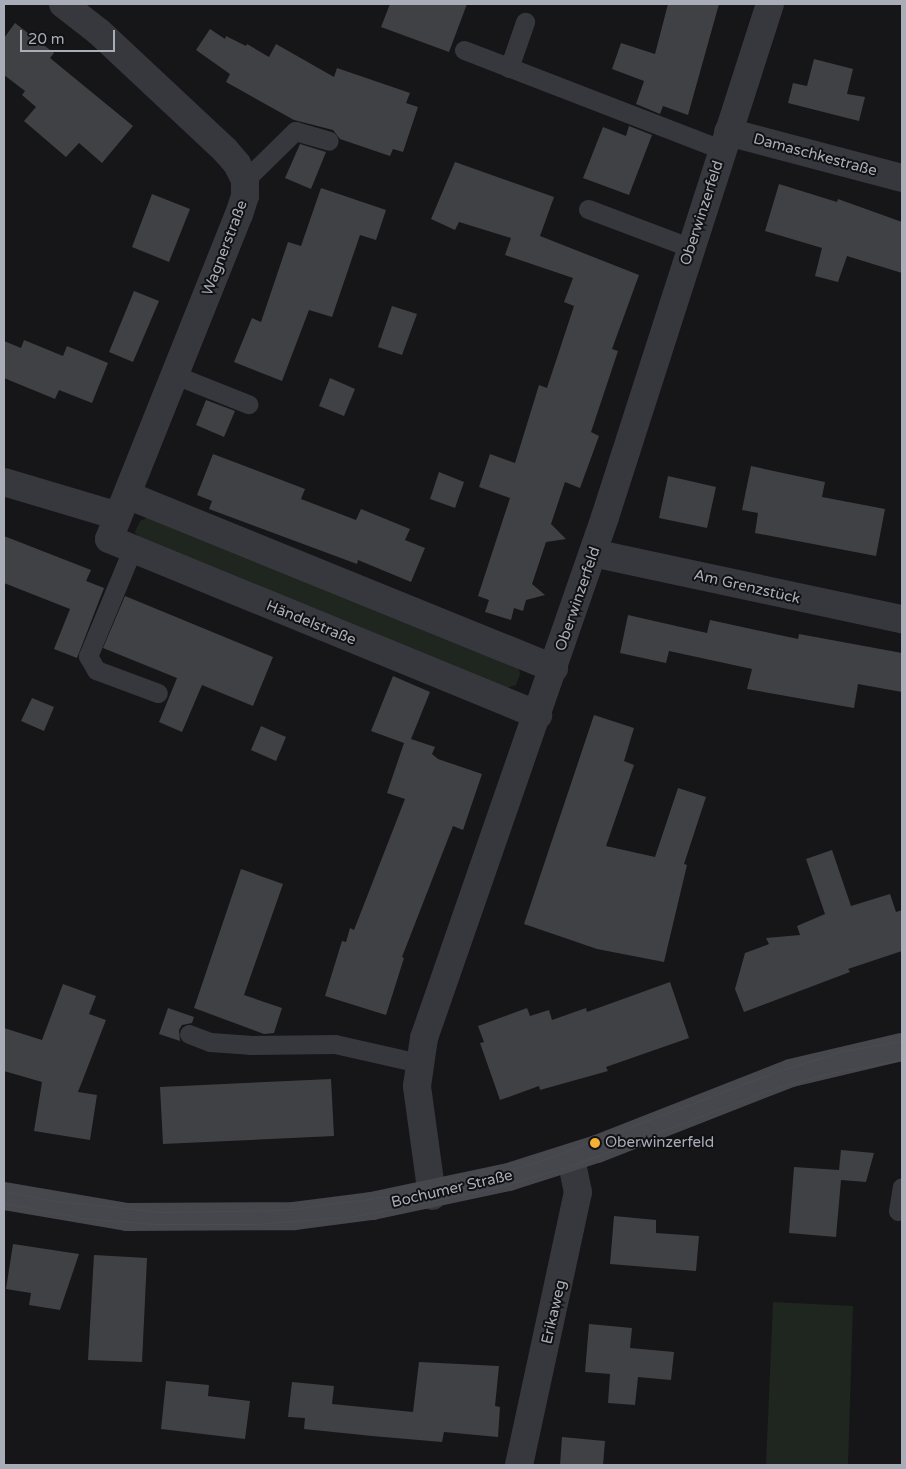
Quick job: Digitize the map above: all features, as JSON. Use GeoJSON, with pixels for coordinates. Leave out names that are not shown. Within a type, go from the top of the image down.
{"type":"FeatureCollection","features":[{"type":"Feature","properties":{"kind":"street","name":"Wagnerstraße"},"geometry":{"type":"LineString","coordinates":[[63,4],[99,32],[225,150],[245,180],[245,196],[239,214],[122,506]]}},
{"type":"Feature","properties":{"kind":"street","name":"Oberwinzerfeld"},"geometry":{"type":"LineString","coordinates":[[432,1196],[419,1109],[419,1063],[432,1015],[593,553],[770,4]]}},
{"type":"Feature","properties":{"kind":"street","name":"Damaschkestraße"},"geometry":{"type":"LineString","coordinates":[[726,141],[902,178]]}},
{"type":"Feature","properties":{"kind":"street"},"geometry":{"type":"LineString","coordinates":[[4,482],[122,506],[554,668]]}},
{"type":"Feature","properties":{"kind":"street","name":"Händelstraße"},"geometry":{"type":"LineString","coordinates":[[122,506],[109,539],[538,715]]}},
{"type":"Feature","properties":{"kind":"street","name":"Am Grenzstück"},"geometry":{"type":"LineString","coordinates":[[593,553],[902,619]]}},
{"type":"Feature","properties":{"kind":"street","name":"Bochumer Straße"},"geometry":{"type":"LineString","coordinates":[[4,1196],[96,1213],[182,1217],[294,1216],[432,1196],[571,1158],[791,1073],[892,1048]]}},
{"type":"Feature","properties":{"kind":"street","name":"Erikaweg"},"geometry":{"type":"LineString","coordinates":[[519,1465],[578,1192],[571,1158]]}},
{"type":"Feature","properties":{"kind":"lane"},"geometry":{"type":"LineString","coordinates":[[509,68],[525,22]]}},
{"type":"Feature","properties":{"kind":"lane"},"geometry":{"type":"LineString","coordinates":[[464,50],[509,68],[726,141]]}},
{"type":"Feature","properties":{"kind":"lane"},"geometry":{"type":"LineString","coordinates":[[245,180],[295,131],[329,141]]}},
{"type":"Feature","properties":{"kind":"lane"},"geometry":{"type":"LineString","coordinates":[[588,209],[691,248]]}},
{"type":"Feature","properties":{"kind":"lane"},"geometry":{"type":"LineString","coordinates":[[175,375],[248,404]]}},
{"type":"Feature","properties":{"kind":"lane"},"geometry":{"type":"LineString","coordinates":[[132,550],[88,656],[96,670],[158,693]]}},
{"type":"Feature","properties":{"kind":"lane"},"geometry":{"type":"LineString","coordinates":[[189,1034],[210,1042],[250,1045],[335,1044],[419,1063]]}},
{"type":"Feature","properties":{"kind":"lane"},"geometry":{"type":"LineString","coordinates":[[898,1212],[902,1186]]}},
{"type":"Feature","properties":{"kind":"shaded area"},"geometry":{"type":"Polygon","coordinates":[[[149,517],[517,662],[520,674],[516,685],[506,688],[141,542],[135,532],[140,521],[149,517]]]}},
{"type":"Feature","properties":{"kind":"shaded area"},"geometry":{"type":"Polygon","coordinates":[[[773,1302],[853,1306],[848,1465],[766,1465],[773,1302]]]}},
{"type":"Feature","properties":{"kind":"building"},"geometry":{"type":"Polygon","coordinates":[[[390,4],[467,4],[449,52],[381,27],[390,4]]]}},
{"type":"Feature","properties":{"kind":"building"},"geometry":{"type":"Polygon","coordinates":[[[668,4],[719,4],[688,115],[663,106],[660,114],[636,104],[644,81],[612,69],[621,43],[655,54],[668,4]]]}},
{"type":"Feature","properties":{"kind":"building"},"geometry":{"type":"Polygon","coordinates":[[[15,23],[54,53],[50,58],[133,126],[102,163],[79,143],[66,157],[24,121],[36,107],[22,95],[25,91],[4,75],[4,38],[15,23]]]}},
{"type":"Feature","properties":{"kind":"building"},"geometry":{"type":"Polygon","coordinates":[[[210,29],[225,39],[226,36],[246,46],[247,44],[269,57],[276,44],[334,77],[337,68],[410,93],[406,103],[418,107],[403,152],[393,149],[390,156],[340,139],[333,130],[294,120],[226,82],[230,74],[196,50],[210,29]]]}},
{"type":"Feature","properties":{"kind":"building"},"geometry":{"type":"Polygon","coordinates":[[[814,59],[853,69],[847,94],[865,97],[859,121],[788,103],[793,83],[807,86],[814,59]]]}},
{"type":"Feature","properties":{"kind":"building"},"geometry":{"type":"Polygon","coordinates":[[[629,126],[652,135],[629,195],[583,178],[603,127],[626,136],[629,126]]]}},
{"type":"Feature","properties":{"kind":"building"},"geometry":{"type":"Polygon","coordinates":[[[300,144],[326,152],[311,189],[285,178],[300,144]]]}},
{"type":"Feature","properties":{"kind":"building"},"geometry":{"type":"Polygon","coordinates":[[[455,162],[554,197],[540,236],[639,275],[612,349],[618,351],[591,432],[599,436],[580,488],[565,482],[551,524],[566,539],[546,542],[532,584],[545,595],[526,600],[523,611],[514,608],[511,620],[485,612],[489,600],[478,596],[510,498],[479,487],[490,454],[515,463],[539,385],[547,388],[574,306],[564,302],[573,278],[505,255],[511,238],[459,222],[455,230],[431,219],[455,162]]]}},
{"type":"Feature","properties":{"kind":"building"},"geometry":{"type":"Polygon","coordinates":[[[779,184],[837,202],[838,199],[902,222],[902,273],[847,256],[838,282],[815,276],[822,248],[765,231],[779,184]]]}},
{"type":"Feature","properties":{"kind":"building"},"geometry":{"type":"Polygon","coordinates":[[[321,188],[386,210],[376,240],[360,235],[332,317],[309,310],[282,381],[234,362],[252,318],[261,322],[288,242],[301,246],[321,188]]]}},
{"type":"Feature","properties":{"kind":"building"},"geometry":{"type":"Polygon","coordinates":[[[152,194],[190,209],[169,262],[132,247],[152,194]]]}},
{"type":"Feature","properties":{"kind":"building"},"geometry":{"type":"Polygon","coordinates":[[[134,291],[159,301],[133,362],[109,352],[134,291]]]}},
{"type":"Feature","properties":{"kind":"building"},"geometry":{"type":"Polygon","coordinates":[[[392,306],[417,314],[402,355],[378,347],[392,306]]]}},
{"type":"Feature","properties":{"kind":"building"},"geometry":{"type":"Polygon","coordinates":[[[24,340],[63,356],[67,346],[108,363],[92,403],[59,390],[55,399],[4,378],[4,341],[21,348],[24,340]]]}},
{"type":"Feature","properties":{"kind":"building"},"geometry":{"type":"Polygon","coordinates":[[[330,378],[355,389],[344,416],[319,406],[330,378]]]}},
{"type":"Feature","properties":{"kind":"building"},"geometry":{"type":"Polygon","coordinates":[[[206,400],[235,411],[224,437],[196,425],[206,400]]]}},
{"type":"Feature","properties":{"kind":"building"},"geometry":{"type":"Polygon","coordinates":[[[213,454],[305,489],[301,499],[356,520],[361,509],[410,529],[405,540],[425,548],[411,582],[358,560],[357,564],[209,509],[212,501],[197,495],[213,454]]]}},
{"type":"Feature","properties":{"kind":"building"},"geometry":{"type":"Polygon","coordinates":[[[751,466],[825,482],[822,497],[885,509],[876,556],[755,533],[758,513],[742,510],[751,466]]]}},
{"type":"Feature","properties":{"kind":"building"},"geometry":{"type":"Polygon","coordinates":[[[439,472],[464,482],[455,508],[430,499],[439,472]]]}},
{"type":"Feature","properties":{"kind":"building"},"geometry":{"type":"Polygon","coordinates":[[[668,476],[716,487],[707,528],[659,518],[668,476]]]}},
{"type":"Feature","properties":{"kind":"building"},"geometry":{"type":"Polygon","coordinates":[[[4,536],[91,570],[86,581],[104,588],[77,658],[54,649],[70,609],[4,583],[4,536]]]}},
{"type":"Feature","properties":{"kind":"building"},"geometry":{"type":"Polygon","coordinates":[[[125,596],[273,657],[253,706],[202,685],[182,732],[159,722],[177,678],[103,648],[125,596]]]}},
{"type":"Feature","properties":{"kind":"building"},"geometry":{"type":"Polygon","coordinates":[[[628,615],[707,633],[710,620],[798,639],[799,634],[902,653],[902,692],[858,684],[854,708],[747,689],[752,669],[669,651],[666,663],[620,653],[628,615]]]}},
{"type":"Feature","properties":{"kind":"building"},"geometry":{"type":"Polygon","coordinates":[[[393,676],[430,692],[411,739],[435,747],[432,754],[438,759],[482,774],[463,830],[453,826],[402,957],[404,958],[386,1015],[325,996],[342,941],[346,942],[350,928],[354,930],[405,799],[387,793],[404,743],[371,731],[393,676]]]}},
{"type":"Feature","properties":{"kind":"building"},"geometry":{"type":"Polygon","coordinates":[[[32,698],[54,707],[44,731],[21,721],[32,698]]]}},
{"type":"Feature","properties":{"kind":"building"},"geometry":{"type":"Polygon","coordinates":[[[594,715],[634,728],[624,761],[634,765],[606,846],[655,857],[678,788],[706,797],[684,864],[687,865],[664,962],[597,949],[524,924],[594,715]]]}},
{"type":"Feature","properties":{"kind":"building"},"geometry":{"type":"Polygon","coordinates":[[[261,726],[286,737],[276,761],[251,750],[261,726]]]}},
{"type":"Feature","properties":{"kind":"building"},"geometry":{"type":"Polygon","coordinates":[[[832,850],[851,906],[890,894],[896,912],[902,910],[902,951],[848,969],[850,972],[744,1012],[735,989],[745,953],[769,944],[766,938],[800,935],[797,926],[825,914],[806,859],[832,850]]]}},
{"type":"Feature","properties":{"kind":"building"},"geometry":{"type":"Polygon","coordinates":[[[241,869],[283,884],[244,995],[282,1008],[274,1033],[264,1034],[194,1008],[241,869]]]}},
{"type":"Feature","properties":{"kind":"building"},"geometry":{"type":"Polygon","coordinates":[[[670,982],[689,1038],[606,1067],[608,1071],[540,1090],[539,1086],[500,1100],[480,1043],[484,1042],[478,1026],[527,1008],[530,1016],[549,1010],[552,1020],[586,1008],[587,1012],[670,982]]]}},
{"type":"Feature","properties":{"kind":"building"},"geometry":{"type":"Polygon","coordinates":[[[63,984],[96,996],[89,1014],[106,1020],[78,1092],[97,1095],[90,1140],[34,1131],[42,1082],[4,1071],[4,1028],[42,1040],[63,984]]]}},
{"type":"Feature","properties":{"kind":"building"},"geometry":{"type":"Polygon","coordinates":[[[168,1008],[194,1017],[192,1023],[182,1025],[179,1030],[180,1041],[159,1034],[168,1008]]]}},
{"type":"Feature","properties":{"kind":"building"},"geometry":{"type":"Polygon","coordinates":[[[331,1079],[334,1136],[163,1144],[160,1087],[331,1079]]]}},
{"type":"Feature","properties":{"kind":"building"},"geometry":{"type":"Polygon","coordinates":[[[841,1150],[874,1153],[866,1182],[841,1180],[836,1237],[789,1233],[794,1167],[839,1170],[841,1150]]]}},
{"type":"Feature","properties":{"kind":"building"},"geometry":{"type":"Polygon","coordinates":[[[614,1216],[656,1220],[656,1233],[699,1236],[696,1271],[610,1264],[614,1216]]]}},
{"type":"Feature","properties":{"kind":"building"},"geometry":{"type":"Polygon","coordinates":[[[13,1244],[79,1254],[60,1310],[29,1305],[31,1293],[6,1289],[13,1244]]]}},
{"type":"Feature","properties":{"kind":"building"},"geometry":{"type":"Polygon","coordinates":[[[94,1255],[147,1258],[142,1362],[88,1360],[94,1255]]]}},
{"type":"Feature","properties":{"kind":"building"},"geometry":{"type":"Polygon","coordinates":[[[589,1324],[632,1328],[630,1348],[674,1352],[671,1380],[638,1377],[635,1405],[608,1403],[610,1374],[585,1372],[589,1324]]]}},
{"type":"Feature","properties":{"kind":"building"},"geometry":{"type":"Polygon","coordinates":[[[419,1362],[499,1366],[495,1406],[500,1407],[498,1437],[444,1432],[442,1442],[372,1436],[304,1429],[305,1418],[288,1417],[292,1382],[334,1386],[332,1404],[413,1412],[419,1362]]]}},
{"type":"Feature","properties":{"kind":"building"},"geometry":{"type":"Polygon","coordinates":[[[166,1381],[209,1385],[208,1396],[250,1401],[245,1439],[161,1429],[166,1381]]]}},
{"type":"Feature","properties":{"kind":"building"},"geometry":{"type":"Polygon","coordinates":[[[562,1437],[605,1441],[603,1465],[560,1465],[562,1437]]]}},
{"type":"Feature","properties":{"kind":"tram line"},"geometry":{"type":"LineString","coordinates":[[4,1191],[56,1201],[160,1212],[284,1210],[407,1194],[535,1163],[778,1071],[843,1051],[902,1041]]}},
{"type":"Feature","properties":{"kind":"tram line"},"geometry":{"type":"LineString","coordinates":[[4,1203],[81,1218],[155,1224],[256,1224],[355,1216],[491,1189],[576,1164],[769,1090],[830,1073],[902,1060]]}},
{"type":"Feature","properties":{"kind":"place","name":"Oberwinzerfeld"},"geometry":{"type":"Point","coordinates":[595,1143]}}]}
